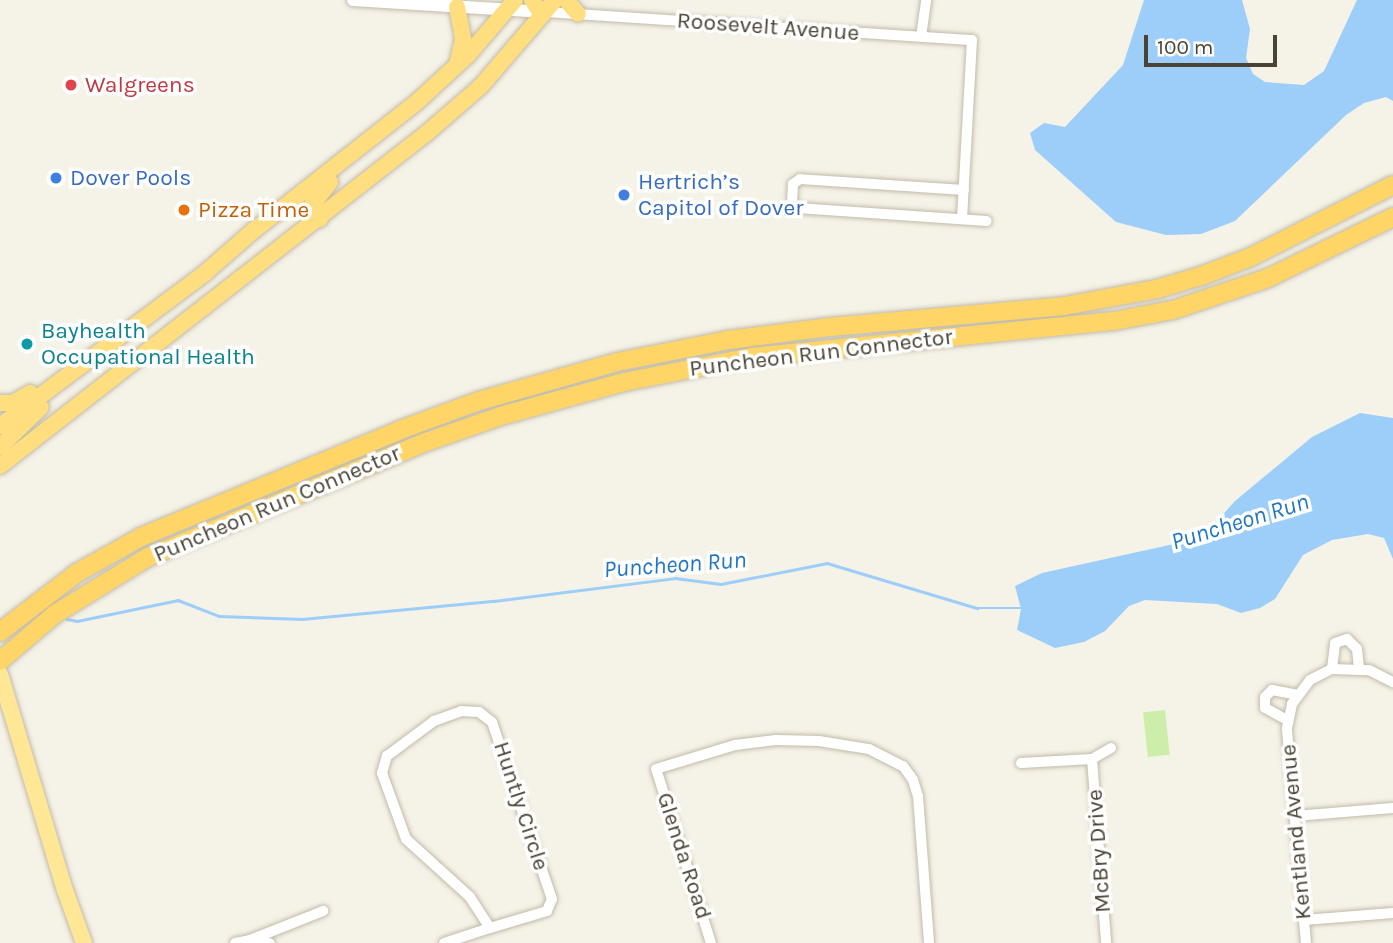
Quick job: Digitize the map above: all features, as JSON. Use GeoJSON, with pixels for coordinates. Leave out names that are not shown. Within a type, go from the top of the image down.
{"type":"FeatureCollection","features":[{"type":"Feature","properties":{"kind":"highway"},"geometry":{"type":"LineString","coordinates":[[566,0],[578,15]]}},
{"type":"Feature","properties":{"kind":"highway"},"geometry":{"type":"LineString","coordinates":[[0,447],[46,403],[124,343],[253,231],[405,111],[457,65],[511,5]]}},
{"type":"Feature","properties":{"kind":"highway"},"geometry":{"type":"LineString","coordinates":[[0,466],[320,219],[481,86],[543,6]]}},
{"type":"Feature","properties":{"kind":"highway"},"geometry":{"type":"LineString","coordinates":[[457,7],[462,21],[463,39],[457,65]]}},
{"type":"Feature","properties":{"kind":"highway"},"geometry":{"type":"LineString","coordinates":[[320,219],[313,204],[323,187],[383,139],[405,111]]}},
{"type":"Feature","properties":{"kind":"highway","name":"Puncheon Run Connector"},"geometry":{"type":"LineString","coordinates":[[0,632],[77,573],[171,523],[400,430],[511,391],[617,362],[728,340],[830,327],[1064,306],[1157,289],[1202,276],[1251,257],[1393,185]]}},
{"type":"Feature","properties":{"kind":"highway","name":"Puncheon Run Connector"},"geometry":{"type":"LineString","coordinates":[[0,661],[36,629],[120,572],[172,546],[426,442],[530,407],[624,382],[751,357],[1102,322],[1173,310],[1268,278],[1388,219]]}},
{"type":"Feature","properties":{"kind":"highway"},"geometry":{"type":"LineString","coordinates":[[0,426],[205,272]]}},
{"type":"Feature","properties":{"kind":"highway"},"geometry":{"type":"LineString","coordinates":[[0,403],[7,405],[23,398],[94,353]]}},
{"type":"Feature","properties":{"kind":"highway"},"geometry":{"type":"LineString","coordinates":[[0,482],[30,443]]}},
{"type":"Feature","properties":{"kind":"main road"},"geometry":{"type":"LineString","coordinates":[[0,674],[65,890],[84,943]]}},
{"type":"Feature","properties":{"kind":"street","name":"Roosevelt Avenue"},"geometry":{"type":"LineString","coordinates":[[353,0],[457,7],[543,6],[578,15],[972,40],[964,190]]}},
{"type":"Feature","properties":{"kind":"street"},"geometry":{"type":"LineString","coordinates":[[922,37],[926,0]]}},
{"type":"Feature","properties":{"kind":"street"},"geometry":{"type":"LineString","coordinates":[[962,219],[964,190],[800,179],[793,184],[792,203],[797,208],[987,221]]}},
{"type":"Feature","properties":{"kind":"street"},"geometry":{"type":"LineString","coordinates":[[1359,668],[1354,642],[1347,639],[1335,643],[1332,669],[1359,668],[1393,681]]}},
{"type":"Feature","properties":{"kind":"street","name":"Kentland Avenue"},"geometry":{"type":"LineString","coordinates":[[1306,943],[1287,720],[1297,695],[1318,675],[1332,669]]}},
{"type":"Feature","properties":{"kind":"street","name":"Kentland Avenue"},"geometry":{"type":"LineString","coordinates":[[1287,720],[1265,708],[1265,697],[1272,690],[1297,695]]}},
{"type":"Feature","properties":{"kind":"street","name":"Huntly Circle"},"geometry":{"type":"LineString","coordinates":[[444,943],[547,911],[552,899],[492,722],[479,712],[461,711],[434,721],[387,757],[382,773],[406,839],[470,897],[490,928]]}},
{"type":"Feature","properties":{"kind":"street","name":"Glenda Road"},"geometry":{"type":"LineString","coordinates":[[711,943],[656,769],[755,741],[819,741],[869,749],[903,766],[913,780],[918,796],[929,943]]}},
{"type":"Feature","properties":{"kind":"street"},"geometry":{"type":"LineString","coordinates":[[1021,763],[1092,760],[1111,748]]}},
{"type":"Feature","properties":{"kind":"street","name":"McBry Drive"},"geometry":{"type":"LineString","coordinates":[[1092,760],[1106,943]]}},
{"type":"Feature","properties":{"kind":"street"},"geometry":{"type":"LineString","coordinates":[[1295,817],[1393,808]]}},
{"type":"Feature","properties":{"kind":"street"},"geometry":{"type":"LineString","coordinates":[[235,943],[250,940],[323,911]]}},
{"type":"Feature","properties":{"kind":"street"},"geometry":{"type":"LineString","coordinates":[[1304,920],[1393,913]]}},
{"type":"Feature","properties":{"kind":"street"},"geometry":{"type":"LineString","coordinates":[[250,940],[271,943]]}},
{"type":"Feature","properties":{"kind":"green space"},"geometry":{"type":"Polygon","coordinates":[[[1165,710],[1170,755],[1148,757],[1143,712],[1165,710]]]}},
{"type":"Feature","properties":{"kind":"water"},"geometry":{"type":"Polygon","coordinates":[[[1144,0],[1242,0],[1250,29],[1246,58],[1253,74],[1265,82],[1304,85],[1324,71],[1357,0],[1393,0],[1393,101],[1386,97],[1364,103],[1346,115],[1235,221],[1201,234],[1166,235],[1116,222],[1035,150],[1030,133],[1044,123],[1065,127],[1123,65],[1144,0]]]}},
{"type":"Feature","properties":{"kind":"water"},"geometry":{"type":"Polygon","coordinates":[[[1360,413],[1393,418],[1393,559],[1384,538],[1368,534],[1332,540],[1303,555],[1275,599],[1260,608],[1241,613],[1217,604],[1145,600],[1129,606],[1105,631],[1084,642],[1055,648],[1017,630],[1021,609],[1015,586],[1042,573],[1183,542],[1210,529],[1235,501],[1312,437],[1360,413]]]}},
{"type":"Feature","properties":{"kind":"waterway","name":"Puncheon Run"},"geometry":{"type":"LineString","coordinates":[[67,619],[77,621],[178,600],[219,616],[302,619],[494,601],[675,578],[721,584],[827,563],[977,608],[1023,608]]}},
{"type":"Feature","properties":{"kind":"place","name":"Walgreens"},"geometry":{"type":"Point","coordinates":[71,85]}},
{"type":"Feature","properties":{"kind":"place","name":"Dover Pools"},"geometry":{"type":"Point","coordinates":[56,178]}},
{"type":"Feature","properties":{"kind":"place","name":"Hertrich’s Capitol of Dover"},"geometry":{"type":"Point","coordinates":[624,195]}},
{"type":"Feature","properties":{"kind":"place","name":"Pizza Time"},"geometry":{"type":"Point","coordinates":[184,210]}},
{"type":"Feature","properties":{"kind":"place","name":"Bayhealth Occupational Health"},"geometry":{"type":"Point","coordinates":[27,344]}}]}
